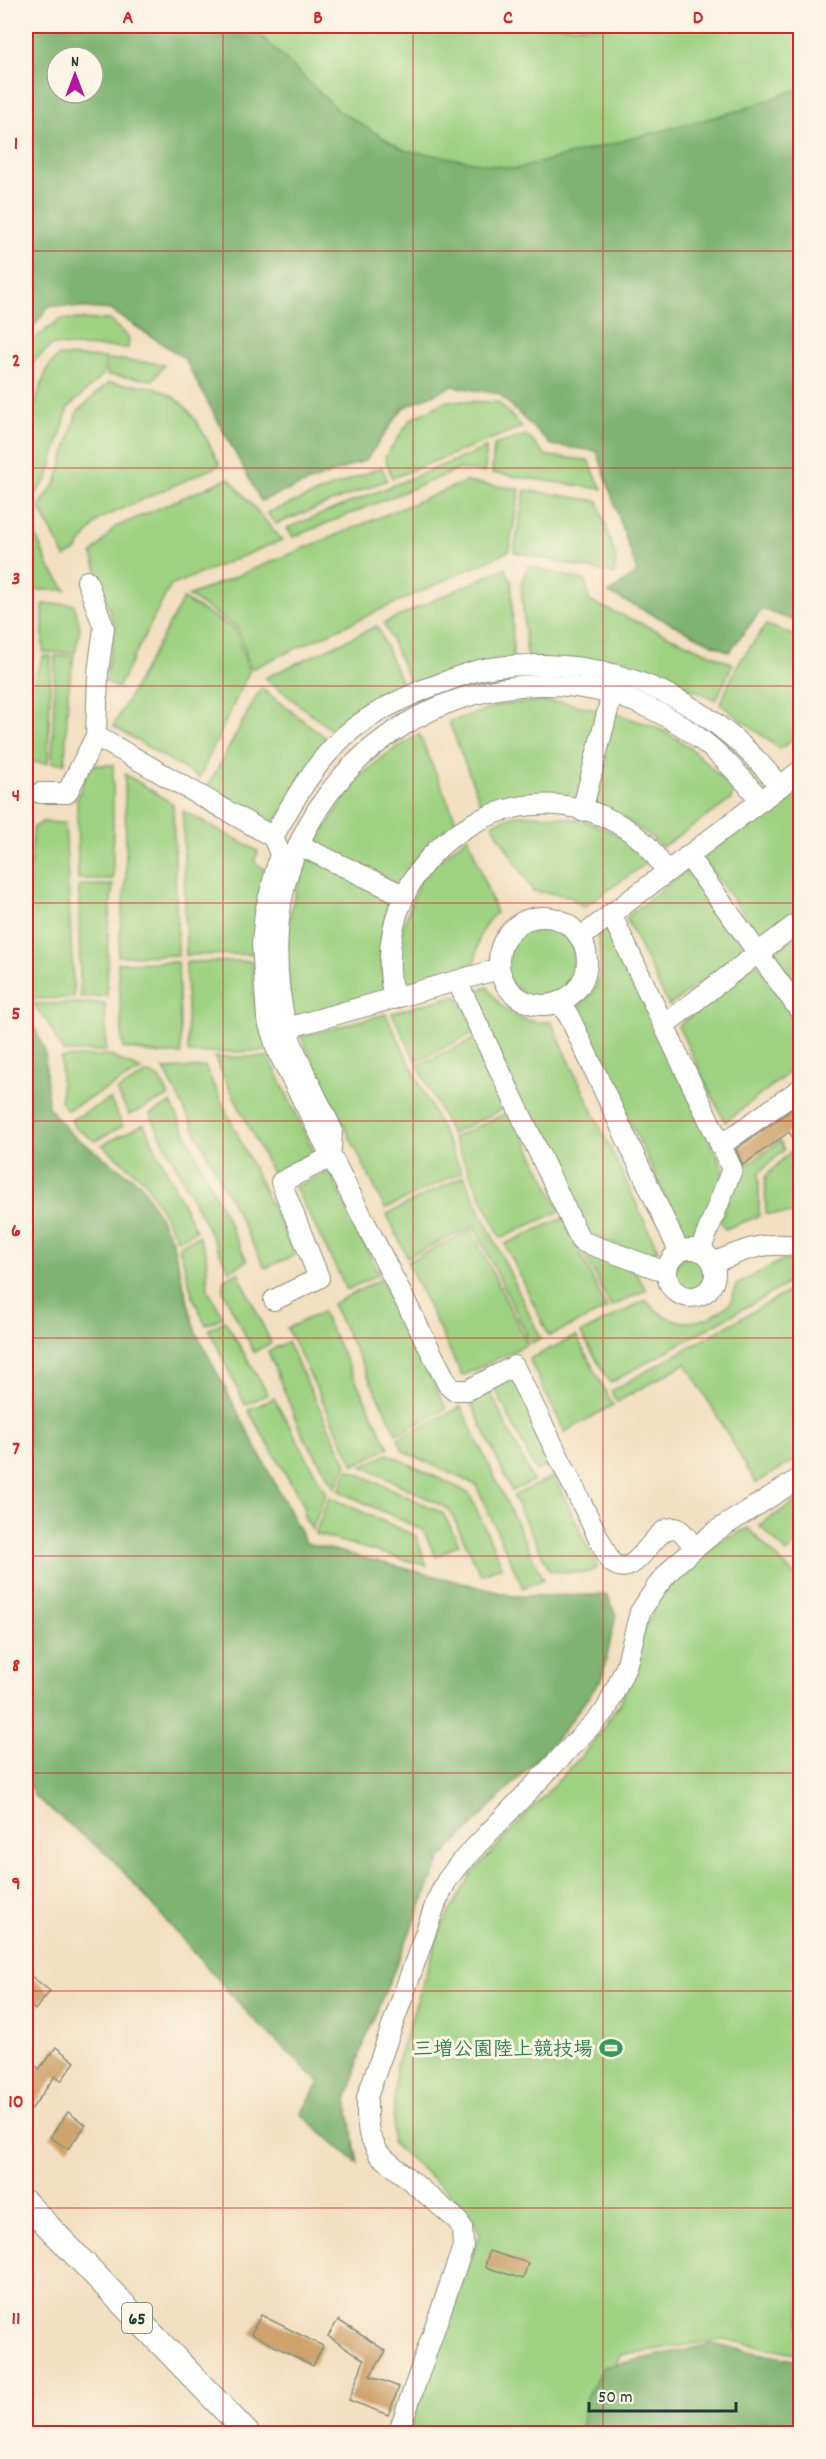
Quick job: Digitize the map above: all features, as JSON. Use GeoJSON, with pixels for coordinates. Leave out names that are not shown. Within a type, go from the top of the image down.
{"type":"FeatureCollection","features":[{"type":"Feature","properties":{"kind":"main road","name":"65"},"geometry":{"type":"LineString","coordinates":[[26,2203],[248,2433]]}},
{"type":"Feature","properties":{"kind":"street"},"geometry":{"type":"LineString","coordinates":[[40,793],[67,793],[96,736],[98,672],[104,628],[87,581]]}},
{"type":"Feature","properties":{"kind":"street"},"geometry":{"type":"LineString","coordinates":[[273,837],[300,788],[338,742],[375,715],[418,692],[471,672],[521,665],[576,666],[627,677],[676,697],[720,725],[759,761],[780,787]]}},
{"type":"Feature","properties":{"kind":"street"},"geometry":{"type":"LineString","coordinates":[[331,1157],[332,1130],[287,1028],[281,1001],[278,931],[283,895],[299,845],[325,797],[348,769],[374,744],[427,713],[469,695],[504,687],[541,685],[576,687],[612,694],[646,706],[678,722],[734,767],[761,801]]}},
{"type":"Feature","properties":{"kind":"street"},"geometry":{"type":"LineString","coordinates":[[582,811],[612,694]]}},
{"type":"Feature","properties":{"kind":"street"},"geometry":{"type":"LineString","coordinates":[[96,736],[273,837],[280,855],[265,912],[262,944],[267,1018],[278,1050],[448,1385],[453,1390],[468,1390],[514,1366],[610,1562],[616,1567],[626,1567],[633,1563],[664,1531],[672,1528],[679,1530],[694,1546]]}},
{"type":"Feature","properties":{"kind":"street"},"geometry":{"type":"LineString","coordinates":[[580,938],[801,771]]}},
{"type":"Feature","properties":{"kind":"street"},"geometry":{"type":"LineString","coordinates":[[394,999],[389,978],[389,950],[393,922],[403,895],[418,870],[437,849],[476,821],[512,809],[541,806],[582,811],[623,828],[646,844],[667,872]]}},
{"type":"Feature","properties":{"kind":"street"},"geometry":{"type":"LineString","coordinates":[[299,845],[403,895]]}},
{"type":"Feature","properties":{"kind":"street"},"geometry":{"type":"LineString","coordinates":[[688,856],[801,1011]]}},
{"type":"Feature","properties":{"kind":"street"},"geometry":{"type":"LineString","coordinates":[[611,914],[732,1169],[706,1257]]}},
{"type":"Feature","properties":{"kind":"street"},"geometry":{"type":"LineString","coordinates":[[543,917],[554,919],[573,929],[585,948],[586,970],[576,989],[559,1002],[533,1004],[521,1000],[503,981],[500,969],[499,958],[506,938],[522,923],[543,917]]}},
{"type":"Feature","properties":{"kind":"street"},"geometry":{"type":"LineString","coordinates":[[664,1025],[801,921]]}},
{"type":"Feature","properties":{"kind":"street"},"geometry":{"type":"LineString","coordinates":[[287,1028],[500,969]]}},
{"type":"Feature","properties":{"kind":"street"},"geometry":{"type":"LineString","coordinates":[[457,981],[581,1241],[666,1272]]}},
{"type":"Feature","properties":{"kind":"street"},"geometry":{"type":"LineString","coordinates":[[559,1002],[569,1016],[679,1251]]}},
{"type":"Feature","properties":{"kind":"street"},"geometry":{"type":"LineString","coordinates":[[721,1145],[801,1089]]}},
{"type":"Feature","properties":{"kind":"street"},"geometry":{"type":"LineString","coordinates":[[274,1300],[319,1278],[281,1182],[331,1157]]}},
{"type":"Feature","properties":{"kind":"street"},"geometry":{"type":"LineString","coordinates":[[706,1257],[757,1245],[777,1244],[801,1247]]}},
{"type":"Feature","properties":{"kind":"street"},"geometry":{"type":"LineString","coordinates":[[689,1249],[706,1257],[715,1275],[711,1287],[695,1296],[677,1293],[669,1284],[666,1272],[670,1260],[679,1251],[689,1249]]}},
{"type":"Feature","properties":{"kind":"street"},"geometry":{"type":"LineString","coordinates":[[398,2433],[463,2247],[464,2237],[456,2219],[379,2154],[369,2134],[367,2097],[447,1880],[606,1710],[626,1667],[640,1612],[657,1586],[694,1546],[801,1478]]}},
{"type":"Feature","properties":{"kind":"green space"},"geometry":{"type":"Polygon","coordinates":[[[26,26],[251,26],[339,111],[404,150],[515,169],[741,110],[800,88],[800,623],[762,609],[729,652],[609,593],[637,572],[597,451],[551,445],[499,394],[452,386],[403,408],[366,460],[261,501],[184,358],[111,310],[50,305],[26,337],[26,26]]]}},
{"type":"Feature","properties":{"kind":"green space"},"geometry":{"type":"Polygon","coordinates":[[[160,26],[800,26],[800,388],[160,26]]]}},
{"type":"Feature","properties":{"kind":"green space"},"geometry":{"type":"Polygon","coordinates":[[[60,319],[110,320],[129,338],[128,348],[52,345],[32,363],[26,383],[26,346],[60,319]]]}},
{"type":"Feature","properties":{"kind":"green space"},"geometry":{"type":"Polygon","coordinates":[[[58,356],[106,358],[104,374],[68,408],[48,478],[33,497],[32,507],[26,507],[26,430],[47,369],[58,356]]]}},
{"type":"Feature","properties":{"kind":"green space"},"geometry":{"type":"Polygon","coordinates":[[[109,359],[165,364],[153,380],[107,375],[109,359]]]}},
{"type":"Feature","properties":{"kind":"green space"},"geometry":{"type":"Polygon","coordinates":[[[108,383],[150,387],[164,391],[175,398],[201,428],[220,465],[99,519],[75,552],[65,557],[39,507],[57,481],[77,412],[108,383]]]}},
{"type":"Feature","properties":{"kind":"green space"},"geometry":{"type":"Polygon","coordinates":[[[447,401],[498,402],[522,427],[392,478],[385,457],[411,419],[447,401]]]}},
{"type":"Feature","properties":{"kind":"green space"},"geometry":{"type":"Polygon","coordinates":[[[526,435],[547,456],[588,460],[602,489],[492,473],[494,445],[526,435]]]}},
{"type":"Feature","properties":{"kind":"green space"},"geometry":{"type":"Polygon","coordinates":[[[486,448],[485,473],[460,469],[293,537],[287,528],[486,448]]]}},
{"type":"Feature","properties":{"kind":"green space"},"geometry":{"type":"Polygon","coordinates":[[[382,467],[387,480],[276,524],[267,513],[382,467]]]}},
{"type":"Feature","properties":{"kind":"green space"},"geometry":{"type":"Polygon","coordinates":[[[229,478],[282,540],[170,586],[118,688],[105,681],[115,628],[92,554],[115,527],[229,478]]]}},
{"type":"Feature","properties":{"kind":"green space"},"geometry":{"type":"Polygon","coordinates":[[[465,482],[520,489],[509,551],[251,669],[237,627],[188,596],[465,482]]]}},
{"type":"Feature","properties":{"kind":"green space"},"geometry":{"type":"Polygon","coordinates":[[[525,490],[598,501],[616,559],[614,574],[514,552],[525,490]]]}},
{"type":"Feature","properties":{"kind":"green space"},"geometry":{"type":"Polygon","coordinates":[[[26,512],[49,567],[66,590],[30,590],[26,558],[26,512]]]}},
{"type":"Feature","properties":{"kind":"green space"},"geometry":{"type":"Polygon","coordinates":[[[528,566],[586,581],[589,601],[733,664],[716,700],[664,677],[625,664],[605,666],[527,659],[521,583],[528,566]]]}},
{"type":"Feature","properties":{"kind":"green space"},"geometry":{"type":"Polygon","coordinates":[[[505,568],[512,583],[513,659],[413,689],[384,623],[505,568]]]}},
{"type":"Feature","properties":{"kind":"green space"},"geometry":{"type":"Polygon","coordinates":[[[183,599],[235,629],[249,672],[199,778],[113,726],[183,599]]]}},
{"type":"Feature","properties":{"kind":"green space"},"geometry":{"type":"Polygon","coordinates":[[[43,604],[74,604],[80,627],[75,653],[43,652],[43,604]]]}},
{"type":"Feature","properties":{"kind":"green space"},"geometry":{"type":"Polygon","coordinates":[[[766,625],[800,637],[800,734],[780,749],[720,704],[738,664],[766,625]]]}},
{"type":"Feature","properties":{"kind":"green space"},"geometry":{"type":"Polygon","coordinates":[[[377,626],[406,693],[338,735],[265,678],[377,626]]]}},
{"type":"Feature","properties":{"kind":"green space"},"geometry":{"type":"Polygon","coordinates":[[[43,656],[51,656],[48,763],[26,762],[26,701],[43,656]]]}},
{"type":"Feature","properties":{"kind":"green space"},"geometry":{"type":"Polygon","coordinates":[[[55,656],[74,656],[68,692],[65,763],[52,763],[55,656]]]}},
{"type":"Feature","properties":{"kind":"green space"},"geometry":{"type":"Polygon","coordinates":[[[261,688],[331,742],[271,828],[206,790],[261,688]]]}},
{"type":"Feature","properties":{"kind":"green space"},"geometry":{"type":"Polygon","coordinates":[[[564,702],[602,711],[577,802],[484,812],[449,722],[500,705],[564,702]]]}},
{"type":"Feature","properties":{"kind":"green space"},"geometry":{"type":"Polygon","coordinates":[[[613,713],[657,728],[688,747],[733,791],[731,800],[662,847],[629,821],[590,803],[613,713]]]}},
{"type":"Feature","properties":{"kind":"green space"},"geometry":{"type":"Polygon","coordinates":[[[419,734],[458,825],[425,852],[400,886],[315,843],[358,778],[388,753],[419,734]]]}},
{"type":"Feature","properties":{"kind":"green space"},"geometry":{"type":"Polygon","coordinates":[[[90,765],[113,765],[113,879],[78,879],[77,799],[90,765]]]}},
{"type":"Feature","properties":{"kind":"green space"},"geometry":{"type":"Polygon","coordinates":[[[125,774],[173,804],[178,955],[118,956],[126,876],[125,774]]]}},
{"type":"Feature","properties":{"kind":"green space"},"geometry":{"type":"Polygon","coordinates":[[[800,777],[800,910],[762,938],[701,857],[800,777]]]}},
{"type":"Feature","properties":{"kind":"green space"},"geometry":{"type":"Polygon","coordinates":[[[183,811],[258,851],[254,862],[266,870],[252,954],[186,955],[183,811]]]}},
{"type":"Feature","properties":{"kind":"green space"},"geometry":{"type":"Polygon","coordinates":[[[516,815],[555,816],[589,822],[620,836],[651,860],[584,907],[569,896],[533,891],[492,824],[516,815]]]}},
{"type":"Feature","properties":{"kind":"green space"},"geometry":{"type":"Polygon","coordinates":[[[42,822],[65,823],[74,998],[29,999],[28,918],[33,828],[42,822]]]}},
{"type":"Feature","properties":{"kind":"green space"},"geometry":{"type":"Polygon","coordinates":[[[468,836],[496,913],[486,923],[480,935],[475,963],[397,986],[395,950],[421,876],[468,836]]]}},
{"type":"Feature","properties":{"kind":"green space"},"geometry":{"type":"Polygon","coordinates":[[[308,857],[394,897],[383,943],[382,965],[385,990],[293,1017],[287,974],[287,936],[294,898],[308,857]]]}},
{"type":"Feature","properties":{"kind":"green space"},"geometry":{"type":"Polygon","coordinates":[[[687,869],[746,950],[669,1006],[626,918],[687,869]]]}},
{"type":"Feature","properties":{"kind":"green space"},"geometry":{"type":"Polygon","coordinates":[[[79,885],[113,885],[108,927],[107,996],[80,997],[79,885]]]}},
{"type":"Feature","properties":{"kind":"green space"},"geometry":{"type":"Polygon","coordinates":[[[535,923],[549,923],[563,929],[574,940],[580,954],[577,976],[569,988],[549,999],[535,999],[521,993],[510,982],[504,968],[504,954],[510,940],[521,929],[535,923]]]}},
{"type":"Feature","properties":{"kind":"green space"},"geometry":{"type":"Polygon","coordinates":[[[610,927],[724,1169],[700,1237],[692,1241],[684,1237],[577,1007],[586,1000],[597,984],[600,955],[597,933],[610,927]]]}},
{"type":"Feature","properties":{"kind":"green space"},"geometry":{"type":"Polygon","coordinates":[[[800,932],[800,990],[773,953],[800,932]]]}},
{"type":"Feature","properties":{"kind":"green space"},"geometry":{"type":"Polygon","coordinates":[[[253,961],[254,996],[268,1051],[188,1053],[186,962],[253,961]]]}},
{"type":"Feature","properties":{"kind":"green space"},"geometry":{"type":"Polygon","coordinates":[[[178,962],[181,1054],[160,1054],[123,1048],[118,963],[178,962]]]}},
{"type":"Feature","properties":{"kind":"green space"},"geometry":{"type":"Polygon","coordinates":[[[757,963],[800,1024],[800,1064],[725,1122],[678,1026],[757,963]]]}},
{"type":"Feature","properties":{"kind":"green space"},"geometry":{"type":"Polygon","coordinates":[[[488,987],[500,1004],[514,1015],[530,1021],[551,1022],[658,1250],[648,1254],[584,1236],[469,992],[488,987]]]}},
{"type":"Feature","properties":{"kind":"green space"},"geometry":{"type":"Polygon","coordinates":[[[457,995],[476,1032],[416,1061],[392,1013],[457,995]]]}},
{"type":"Feature","properties":{"kind":"green space"},"geometry":{"type":"Polygon","coordinates":[[[105,1003],[106,1051],[63,1052],[47,1021],[33,1004],[105,1003]]]}},
{"type":"Feature","properties":{"kind":"green space"},"geometry":{"type":"Polygon","coordinates":[[[386,1014],[462,1172],[385,1209],[301,1037],[386,1014]]]}},
{"type":"Feature","properties":{"kind":"green space"},"geometry":{"type":"Polygon","coordinates":[[[26,1023],[34,1026],[45,1051],[48,1107],[71,1134],[141,1184],[172,1240],[195,1330],[306,1543],[513,1596],[607,1595],[616,1615],[602,1678],[562,1733],[441,1858],[362,2047],[347,2100],[358,2164],[301,2114],[319,2082],[250,2016],[111,1858],[34,1796],[26,1777],[26,1023]]]}},
{"type":"Feature","properties":{"kind":"green space"},"geometry":{"type":"Polygon","coordinates":[[[478,1037],[510,1106],[451,1134],[418,1065],[478,1037]]]}},
{"type":"Feature","properties":{"kind":"green space"},"geometry":{"type":"Polygon","coordinates":[[[108,1055],[142,1070],[67,1110],[61,1102],[61,1058],[108,1055]]]}},
{"type":"Feature","properties":{"kind":"green space"},"geometry":{"type":"Polygon","coordinates":[[[214,1057],[269,1057],[314,1152],[272,1173],[214,1057]]]}},
{"type":"Feature","properties":{"kind":"green space"},"geometry":{"type":"Polygon","coordinates":[[[205,1067],[295,1255],[265,1268],[164,1069],[205,1067]]]}},
{"type":"Feature","properties":{"kind":"green space"},"geometry":{"type":"Polygon","coordinates":[[[147,1073],[159,1078],[169,1096],[129,1115],[117,1091],[147,1073]]]}},
{"type":"Feature","properties":{"kind":"green space"},"geometry":{"type":"Polygon","coordinates":[[[110,1099],[123,1126],[95,1141],[75,1128],[71,1120],[110,1099]]]}},
{"type":"Feature","properties":{"kind":"green space"},"geometry":{"type":"Polygon","coordinates":[[[171,1103],[247,1261],[229,1271],[150,1114],[171,1103]]]}},
{"type":"Feature","properties":{"kind":"green space"},"geometry":{"type":"Polygon","coordinates":[[[511,1111],[561,1211],[501,1238],[453,1138],[511,1111]]]}},
{"type":"Feature","properties":{"kind":"green space"},"geometry":{"type":"Polygon","coordinates":[[[144,1124],[196,1231],[178,1240],[144,1180],[102,1145],[144,1124]]]}},
{"type":"Feature","properties":{"kind":"green space"},"geometry":{"type":"Polygon","coordinates":[[[780,1141],[784,1150],[759,1173],[759,1216],[725,1229],[720,1220],[739,1171],[780,1141]]]}},
{"type":"Feature","properties":{"kind":"green space"},"geometry":{"type":"Polygon","coordinates":[[[790,1152],[800,1153],[800,1214],[766,1214],[765,1177],[790,1152]]]}},
{"type":"Feature","properties":{"kind":"green space"},"geometry":{"type":"Polygon","coordinates":[[[329,1171],[379,1274],[347,1290],[295,1187],[329,1171]]]}},
{"type":"Feature","properties":{"kind":"green space"},"geometry":{"type":"Polygon","coordinates":[[[464,1176],[541,1339],[531,1343],[474,1226],[407,1257],[387,1214],[464,1176]]]}},
{"type":"Feature","properties":{"kind":"green space"},"geometry":{"type":"Polygon","coordinates":[[[563,1218],[607,1309],[549,1336],[505,1244],[563,1218]]]}},
{"type":"Feature","properties":{"kind":"green space"},"geometry":{"type":"Polygon","coordinates":[[[471,1230],[528,1344],[462,1376],[407,1262],[471,1230]]]}},
{"type":"Feature","properties":{"kind":"green space"},"geometry":{"type":"Polygon","coordinates":[[[198,1236],[206,1253],[208,1290],[223,1317],[206,1325],[193,1297],[179,1246],[198,1236]]]}},
{"type":"Feature","properties":{"kind":"green space"},"geometry":{"type":"Polygon","coordinates":[[[592,1251],[631,1264],[646,1290],[611,1307],[584,1254],[592,1251]]]}},
{"type":"Feature","properties":{"kind":"green space"},"geometry":{"type":"Polygon","coordinates":[[[691,1256],[703,1261],[708,1273],[703,1285],[691,1290],[679,1285],[674,1273],[679,1261],[691,1256]]]}},
{"type":"Feature","properties":{"kind":"green space"},"geometry":{"type":"Polygon","coordinates":[[[782,1260],[800,1263],[800,1277],[610,1383],[581,1333],[646,1300],[666,1317],[688,1322],[700,1320],[722,1310],[732,1301],[736,1285],[782,1260]]]}},
{"type":"Feature","properties":{"kind":"green space"},"geometry":{"type":"Polygon","coordinates":[[[238,1272],[271,1343],[254,1352],[223,1291],[224,1279],[238,1272]]]}},
{"type":"Feature","properties":{"kind":"green space"},"geometry":{"type":"Polygon","coordinates":[[[381,1279],[446,1409],[397,1434],[332,1304],[381,1279]]]}},
{"type":"Feature","properties":{"kind":"green space"},"geometry":{"type":"Polygon","coordinates":[[[800,1285],[800,1457],[756,1483],[686,1363],[617,1402],[611,1391],[800,1285]]]}},
{"type":"Feature","properties":{"kind":"green space"},"geometry":{"type":"Polygon","coordinates":[[[322,1312],[389,1448],[354,1465],[287,1328],[322,1312]]]}},
{"type":"Feature","properties":{"kind":"green space"},"geometry":{"type":"Polygon","coordinates":[[[225,1321],[268,1394],[245,1405],[209,1329],[225,1321]]]}},
{"type":"Feature","properties":{"kind":"green space"},"geometry":{"type":"Polygon","coordinates":[[[576,1336],[613,1405],[565,1432],[529,1359],[576,1336]]]}},
{"type":"Feature","properties":{"kind":"green space"},"geometry":{"type":"Polygon","coordinates":[[[287,1342],[347,1464],[335,1488],[300,1430],[268,1351],[287,1342]]]}},
{"type":"Feature","properties":{"kind":"green space"},"geometry":{"type":"Polygon","coordinates":[[[514,1377],[557,1461],[536,1471],[494,1387],[514,1377]]]}},
{"type":"Feature","properties":{"kind":"green space"},"geometry":{"type":"Polygon","coordinates":[[[489,1389],[533,1481],[512,1491],[469,1399],[489,1389]]]}},
{"type":"Feature","properties":{"kind":"green space"},"geometry":{"type":"Polygon","coordinates":[[[274,1398],[326,1493],[312,1530],[304,1517],[304,1505],[248,1410],[274,1398]]]}},
{"type":"Feature","properties":{"kind":"green space"},"geometry":{"type":"Polygon","coordinates":[[[461,1407],[543,1579],[523,1588],[476,1485],[403,1451],[398,1438],[461,1407]]]}},
{"type":"Feature","properties":{"kind":"green space"},"geometry":{"type":"Polygon","coordinates":[[[388,1454],[469,1493],[502,1566],[481,1575],[449,1509],[362,1466],[388,1454]]]}},
{"type":"Feature","properties":{"kind":"green space"},"geometry":{"type":"Polygon","coordinates":[[[348,1469],[443,1513],[459,1544],[436,1557],[423,1530],[339,1491],[348,1469]]]}},
{"type":"Feature","properties":{"kind":"green space"},"geometry":{"type":"Polygon","coordinates":[[[554,1476],[598,1568],[586,1573],[550,1571],[513,1496],[554,1476]]]}},
{"type":"Feature","properties":{"kind":"green space"},"geometry":{"type":"Polygon","coordinates":[[[329,1497],[416,1536],[427,1566],[315,1534],[329,1497]]]}},
{"type":"Feature","properties":{"kind":"green space"},"geometry":{"type":"Polygon","coordinates":[[[800,1499],[800,1540],[787,1553],[759,1525],[800,1499]]]}},
{"type":"Feature","properties":{"kind":"green space","name":"三増公園陸上競技場"},"geometry":{"type":"Polygon","coordinates":[[[748,1528],[800,1581],[800,2355],[724,2339],[620,2355],[586,2433],[407,2433],[480,2234],[469,2210],[392,2143],[396,2065],[442,1925],[473,1872],[589,1748],[620,1703],[642,1635],[654,1609],[670,1585],[707,1547],[748,1528]]]}},
{"type":"Feature","properties":{"kind":"green space"},"geometry":{"type":"Polygon","coordinates":[[[711,2344],[800,2361],[800,2433],[580,2433],[586,2397],[604,2367],[711,2344]]]}},
{"type":"Feature","properties":{"kind":"building"},"geometry":{"type":"Polygon","coordinates":[[[801,1103],[801,1149],[789,1132],[743,1165],[736,1149],[801,1103]]]}},
{"type":"Feature","properties":{"kind":"building"},"geometry":{"type":"Polygon","coordinates":[[[26,1972],[50,1991],[35,2010],[26,2002],[26,1972]]]}},
{"type":"Feature","properties":{"kind":"building"},"geometry":{"type":"Polygon","coordinates":[[[56,2047],[75,2062],[61,2081],[55,2076],[26,2117],[26,2080],[36,2066],[39,2069],[56,2047]]]}},
{"type":"Feature","properties":{"kind":"building"},"geometry":{"type":"Polygon","coordinates":[[[68,2112],[86,2125],[68,2149],[50,2137],[68,2112]]]}},
{"type":"Feature","properties":{"kind":"building"},"geometry":{"type":"Polygon","coordinates":[[[489,2251],[528,2263],[523,2279],[485,2267],[489,2251]]]}},
{"type":"Feature","properties":{"kind":"building"},"geometry":{"type":"Polygon","coordinates":[[[261,2315],[323,2346],[313,2366],[251,2334],[261,2315]]]}},
{"type":"Feature","properties":{"kind":"building"},"geometry":{"type":"Polygon","coordinates":[[[338,2320],[386,2351],[370,2376],[399,2387],[388,2415],[349,2400],[364,2360],[328,2336],[338,2320]]]}},
{"type":"Feature","properties":{"kind":"place","name":"三増公園陸上競技場"},"geometry":{"type":"Point","coordinates":[611,2048]}}]}
